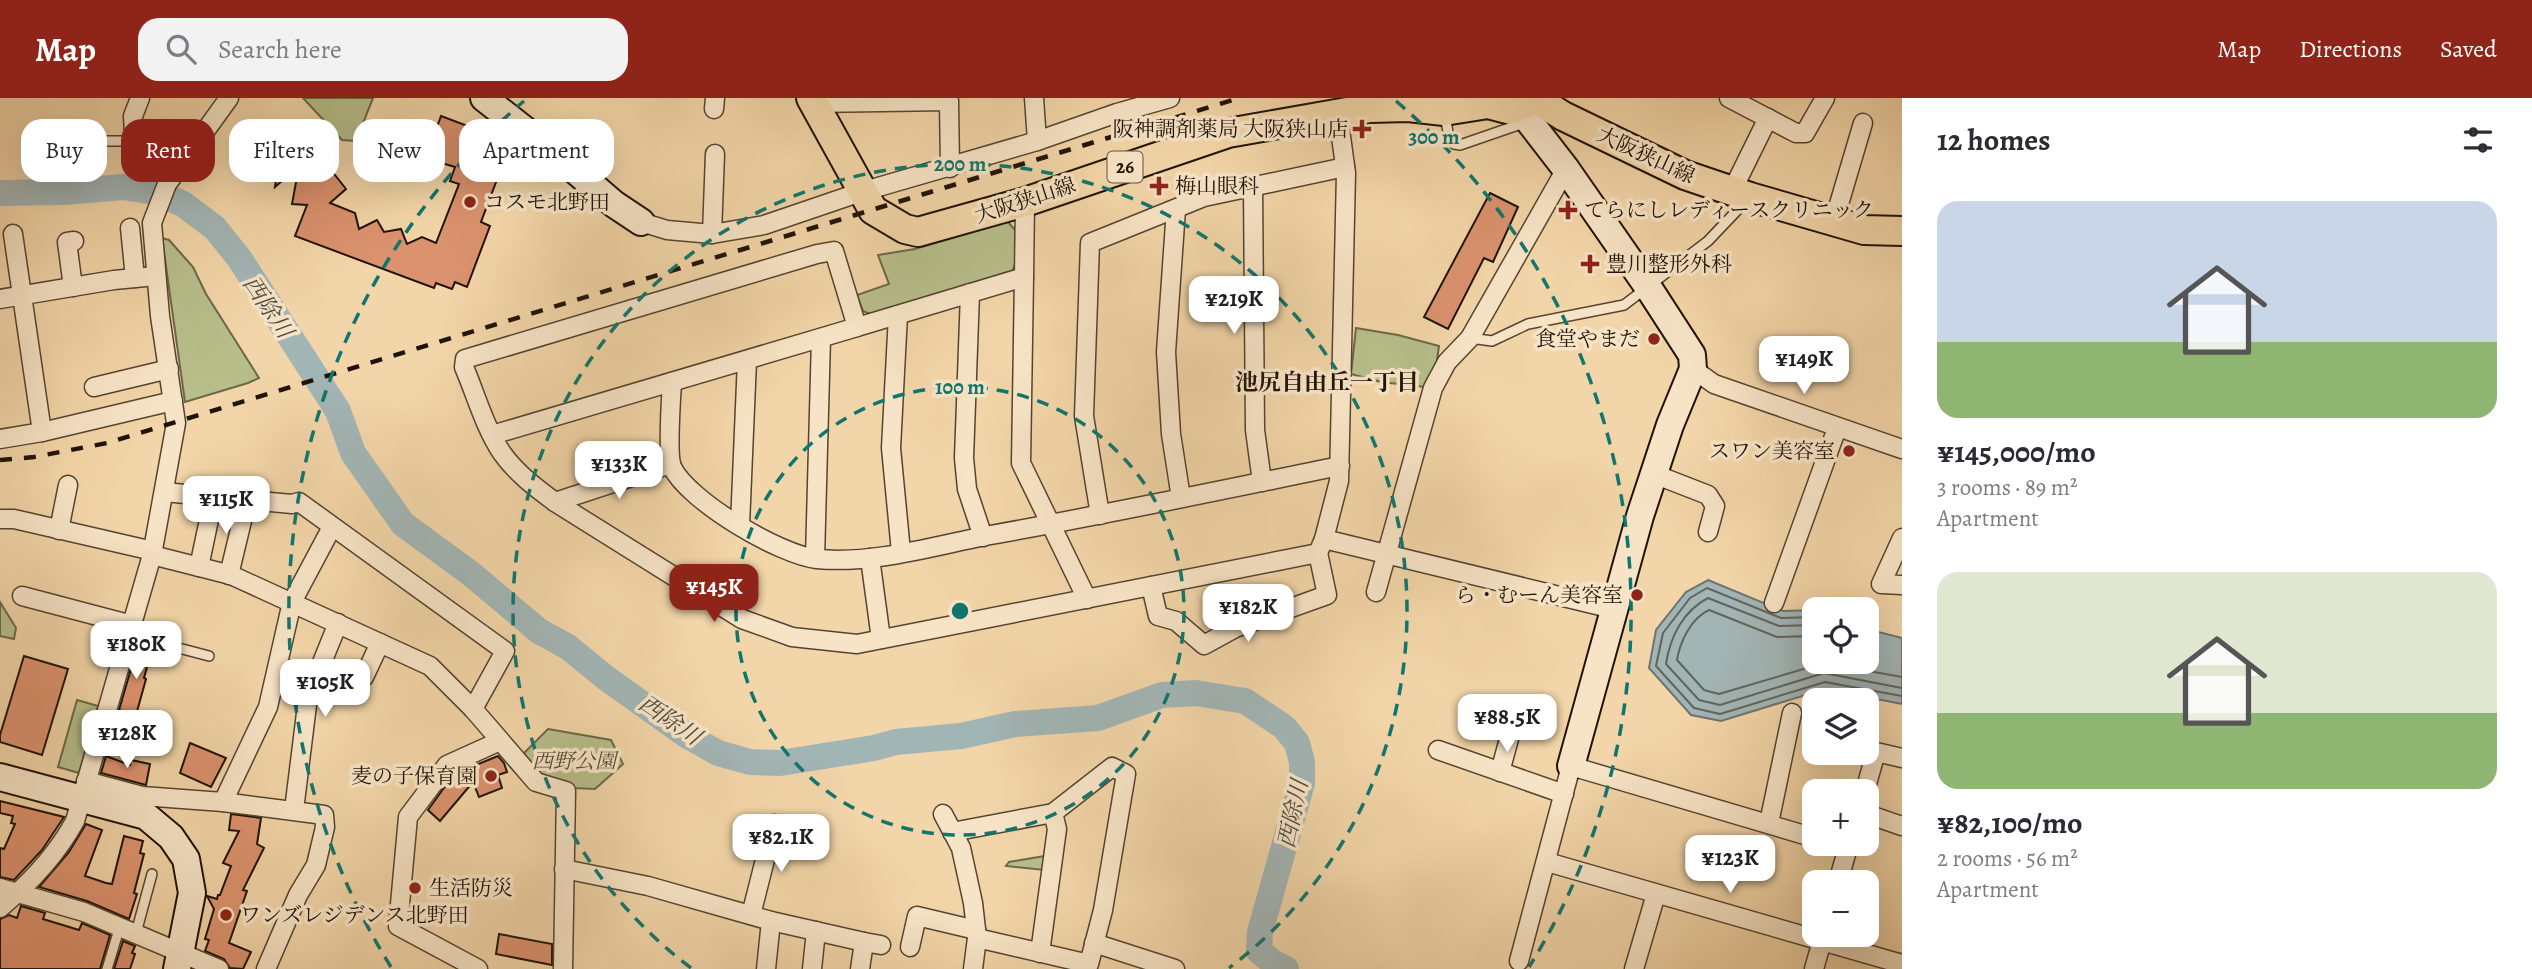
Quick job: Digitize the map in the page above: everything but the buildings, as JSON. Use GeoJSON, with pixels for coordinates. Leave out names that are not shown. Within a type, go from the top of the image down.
{"type":"FeatureCollection","features":[{"type":"Feature","properties":{"kind":"main road","name":"大阪狭山線"},"geometry":{"type":"LineString","coordinates":[[812,101],[873,210],[905,229],[918,232],[1025,201],[1228,133],[1370,108],[1509,110],[1536,99],[1563,116],[1685,175],[1864,230],[1902,231]]}},
{"type":"Feature","properties":{"kind":"street"},"geometry":{"type":"LineString","coordinates":[[133,119],[140,98]]}},
{"type":"Feature","properties":{"kind":"street"},"geometry":{"type":"LineString","coordinates":[[214,119],[229,98]]}},
{"type":"Feature","properties":{"kind":"street"},"geometry":{"type":"LineString","coordinates":[[484,98],[640,222],[667,230],[712,234],[764,225],[861,192],[1037,142],[1116,106],[1170,98]]}},
{"type":"Feature","properties":{"kind":"street"},"geometry":{"type":"LineString","coordinates":[[1034,98],[1037,142]]}},
{"type":"Feature","properties":{"kind":"street"},"geometry":{"type":"LineString","coordinates":[[1733,99],[1796,133],[1805,134],[1825,98]]}},
{"type":"Feature","properties":{"kind":"street"},"geometry":{"type":"LineString","coordinates":[[812,101],[949,101],[950,168]]}},
{"type":"Feature","properties":{"kind":"street"},"geometry":{"type":"LineString","coordinates":[[1509,110],[1566,169],[1692,355],[1693,369],[1654,474],[1613,609],[1519,961]]}},
{"type":"Feature","properties":{"kind":"street"},"geometry":{"type":"LineString","coordinates":[[1151,586],[1158,616],[1176,621],[1204,645],[1235,628],[1327,595],[1321,546],[1339,481],[1340,466],[1345,167],[1338,115]]}},
{"type":"Feature","properties":{"kind":"street"},"geometry":{"type":"LineString","coordinates":[[1741,194],[1768,118]]}},
{"type":"Feature","properties":{"kind":"street"},"geometry":{"type":"LineString","coordinates":[[1834,222],[1863,123]]}},
{"type":"Feature","properties":{"kind":"street"},"geometry":{"type":"LineString","coordinates":[[712,234],[715,154]]}},
{"type":"Feature","properties":{"kind":"street"},"geometry":{"type":"LineString","coordinates":[[1100,514],[1084,416],[1090,243],[1203,197],[1345,167]]}},
{"type":"Feature","properties":{"kind":"street"},"geometry":{"type":"LineString","coordinates":[[1376,592],[1433,387],[1447,362],[1470,338],[1566,169]]}},
{"type":"Feature","properties":{"kind":"street"},"geometry":{"type":"LineString","coordinates":[[0,908],[19,893],[66,839],[75,821],[153,553],[176,423],[156,276],[152,223],[170,182]]}},
{"type":"Feature","properties":{"kind":"street"},"geometry":{"type":"LineString","coordinates":[[1253,187],[1255,430],[1262,482]]}},
{"type":"Feature","properties":{"kind":"street"},"geometry":{"type":"LineString","coordinates":[[1025,201],[1021,463],[1087,598]]}},
{"type":"Feature","properties":{"kind":"street"},"geometry":{"type":"LineString","coordinates":[[1176,209],[1166,352],[1171,434],[1181,498]]}},
{"type":"Feature","properties":{"kind":"street"},"geometry":{"type":"LineString","coordinates":[[130,228],[135,278]]}},
{"type":"Feature","properties":{"kind":"street"},"geometry":{"type":"LineString","coordinates":[[13,234],[42,432]]}},
{"type":"Feature","properties":{"kind":"street"},"geometry":{"type":"LineString","coordinates":[[73,287],[67,242],[74,241]]}},
{"type":"Feature","properties":{"kind":"street"},"geometry":{"type":"LineString","coordinates":[[857,327],[834,251],[805,257],[466,359],[464,367],[492,435],[503,454],[527,481],[555,502],[742,619],[792,637],[857,644],[1151,586],[1321,546],[1387,553],[1613,609]]}},
{"type":"Feature","properties":{"kind":"street"},"geometry":{"type":"LineString","coordinates":[[0,299],[156,276]]}},
{"type":"Feature","properties":{"kind":"street"},"geometry":{"type":"LineString","coordinates":[[492,435],[1024,277]]}},
{"type":"Feature","properties":{"kind":"street"},"geometry":{"type":"LineString","coordinates":[[970,293],[964,458],[967,489],[984,537]]}},
{"type":"Feature","properties":{"kind":"street"},"geometry":{"type":"LineString","coordinates":[[898,315],[891,449],[901,552]]}},
{"type":"Feature","properties":{"kind":"street"},"geometry":{"type":"LineString","coordinates":[[815,558],[821,338]]}},
{"type":"Feature","properties":{"kind":"street"},"geometry":{"type":"LineString","coordinates":[[740,525],[747,360]]}},
{"type":"Feature","properties":{"kind":"street"},"geometry":{"type":"LineString","coordinates":[[94,387],[169,369]]}},
{"type":"Feature","properties":{"kind":"street"},"geometry":{"type":"LineString","coordinates":[[1693,369],[1714,384],[1902,449]]}},
{"type":"Feature","properties":{"kind":"street"},"geometry":{"type":"LineString","coordinates":[[671,382],[671,464],[698,498],[785,549],[815,558],[870,558],[1340,466]]}},
{"type":"Feature","properties":{"kind":"street"},"geometry":{"type":"LineString","coordinates":[[0,439],[42,432],[173,401]]}},
{"type":"Feature","properties":{"kind":"street"},"geometry":{"type":"LineString","coordinates":[[1774,603],[1837,428]]}},
{"type":"Feature","properties":{"kind":"street"},"geometry":{"type":"LineString","coordinates":[[555,502],[671,464]]}},
{"type":"Feature","properties":{"kind":"street"},"geometry":{"type":"LineString","coordinates":[[1654,474],[1707,495],[1715,506],[1708,531]]}},
{"type":"Feature","properties":{"kind":"street"},"geometry":{"type":"LineString","coordinates":[[59,530],[68,485]]}},
{"type":"Feature","properties":{"kind":"street"},"geometry":{"type":"LineString","coordinates":[[164,492],[299,502],[505,651],[473,709]]}},
{"type":"Feature","properties":{"kind":"street"},"geometry":{"type":"LineString","coordinates":[[199,567],[214,496]]}},
{"type":"Feature","properties":{"kind":"street"},"geometry":{"type":"LineString","coordinates":[[229,575],[247,500]]}},
{"type":"Feature","properties":{"kind":"street"},"geometry":{"type":"LineString","coordinates":[[0,519],[14,519],[59,530],[229,575],[430,666],[473,709],[536,782],[566,791],[563,969]]}},
{"type":"Feature","properties":{"kind":"street"},"geometry":{"type":"LineString","coordinates":[[223,802],[268,707],[292,602],[332,527]]}},
{"type":"Feature","properties":{"kind":"street"},"geometry":{"type":"LineString","coordinates":[[1902,538],[1881,584],[1902,585]]}},
{"type":"Feature","properties":{"kind":"street"},"geometry":{"type":"LineString","coordinates":[[870,558],[881,639]]}},
{"type":"Feature","properties":{"kind":"street"},"geometry":{"type":"LineString","coordinates":[[22,596],[130,630]]}},
{"type":"Feature","properties":{"kind":"street"},"geometry":{"type":"LineString","coordinates":[[294,810],[308,697],[338,624]]}},
{"type":"Feature","properties":{"kind":"street"},"geometry":{"type":"LineString","coordinates":[[364,677],[380,643]]}},
{"type":"Feature","properties":{"kind":"street"},"geometry":{"type":"LineString","coordinates":[[1500,772],[1516,713]]}},
{"type":"Feature","properties":{"kind":"street"},"geometry":{"type":"LineString","coordinates":[[1769,823],[1792,713]]}},
{"type":"Feature","properties":{"kind":"street"},"geometry":{"type":"LineString","coordinates":[[478,969],[398,926],[408,817],[447,765],[500,741]]}},
{"type":"Feature","properties":{"kind":"street"},"geometry":{"type":"LineString","coordinates":[[1869,779],[1878,747],[1902,758]]}},
{"type":"Feature","properties":{"kind":"street"},"geometry":{"type":"LineString","coordinates":[[1437,750],[1564,794]]}},
{"type":"Feature","properties":{"kind":"street"},"geometry":{"type":"LineString","coordinates":[[1571,766],[1802,834]]}},
{"type":"Feature","properties":{"kind":"street"},"geometry":{"type":"LineString","coordinates":[[910,947],[917,916],[1088,967],[1107,887],[1126,774],[1112,767],[1053,813],[952,832]]}},
{"type":"Feature","properties":{"kind":"street"},"geometry":{"type":"LineString","coordinates":[[0,776],[83,789],[324,815],[325,827],[316,865],[298,895],[266,969]]}},
{"type":"Feature","properties":{"kind":"street"},"geometry":{"type":"LineString","coordinates":[[83,789],[146,816],[172,837],[186,859],[192,893],[179,961]]}},
{"type":"Feature","properties":{"kind":"street"},"geometry":{"type":"LineString","coordinates":[[1040,953],[1057,829],[1053,813]]}},
{"type":"Feature","properties":{"kind":"street"},"geometry":{"type":"LineString","coordinates":[[943,814],[961,848],[973,903],[977,934],[973,969]]}},
{"type":"Feature","properties":{"kind":"street"},"geometry":{"type":"LineString","coordinates":[[1879,818],[1902,826]]}},
{"type":"Feature","properties":{"kind":"street"},"geometry":{"type":"LineString","coordinates":[[751,915],[774,824]]}},
{"type":"Feature","properties":{"kind":"street"},"geometry":{"type":"LineString","coordinates":[[1547,862],[1802,932]]}},
{"type":"Feature","properties":{"kind":"street"},"geometry":{"type":"LineString","coordinates":[[564,869],[648,886],[771,921],[872,943],[860,969]]}},
{"type":"Feature","properties":{"kind":"street"},"geometry":{"type":"LineString","coordinates":[[0,888],[84,912],[128,929],[179,961],[219,969]]}},
{"type":"Feature","properties":{"kind":"street"},"geometry":{"type":"LineString","coordinates":[[1634,969],[1656,894]]}},
{"type":"Feature","properties":{"kind":"street"},"geometry":{"type":"LineString","coordinates":[[766,969],[771,921]]}},
{"type":"Feature","properties":{"kind":"street"},"geometry":{"type":"LineString","coordinates":[[812,969],[816,931]]}},
{"type":"Feature","properties":{"kind":"street"},"geometry":{"type":"LineString","coordinates":[[1094,943],[1174,969]]}},
{"type":"Feature","properties":{"kind":"street"},"geometry":{"type":"LineString","coordinates":[[1814,969],[1820,947]]}},
{"type":"Feature","properties":{"kind":"street"},"geometry":{"type":"LineString","coordinates":[[1850,947],[1902,964]]}},
{"type":"Feature","properties":{"kind":"lane"},"geometry":{"type":"LineString","coordinates":[[1444,111],[1449,137],[1454,144],[1460,145],[1518,125],[1509,110]]}},
{"type":"Feature","properties":{"kind":"lane"},"geometry":{"type":"LineString","coordinates":[[1470,338],[1492,341],[1528,324],[1624,305],[1709,241],[1741,194]]}},
{"type":"Feature","properties":{"kind":"lane"},"geometry":{"type":"LineString","coordinates":[[130,630],[209,656]]}},
{"type":"Feature","properties":{"kind":"lane"},"geometry":{"type":"LineString","coordinates":[[107,969],[152,873]]}},
{"type":"Feature","properties":{"kind":"green space"},"geometry":{"type":"Polygon","coordinates":[[[303,98],[373,98],[365,119],[353,119],[353,141],[342,140],[339,137],[339,119],[322,119],[303,98]]]}},
{"type":"Feature","properties":{"kind":"green space"},"geometry":{"type":"Polygon","coordinates":[[[1007,221],[1016,231],[1016,261],[1012,272],[870,314],[863,311],[857,295],[889,284],[878,255],[915,249],[1007,221]]]}},
{"type":"Feature","properties":{"kind":"green space"},"geometry":{"type":"Polygon","coordinates":[[[162,238],[169,240],[193,267],[206,294],[259,378],[185,402],[162,238]]]}},
{"type":"Feature","properties":{"kind":"green space"},"geometry":{"type":"Polygon","coordinates":[[[1356,328],[1439,346],[1433,388],[1381,382],[1351,374],[1356,328]]]}},
{"type":"Feature","properties":{"kind":"green space"},"geometry":{"type":"Polygon","coordinates":[[[0,602],[16,628],[14,639],[0,636],[0,602]]]}},
{"type":"Feature","properties":{"kind":"green space"},"geometry":{"type":"Polygon","coordinates":[[[77,700],[98,706],[79,773],[58,767],[77,700]]]}},
{"type":"Feature","properties":{"kind":"green space","name":"西野公園"},"geometry":{"type":"Polygon","coordinates":[[[548,729],[611,740],[623,764],[595,789],[572,788],[539,778],[521,756],[548,729]]]}},
{"type":"Feature","properties":{"kind":"green space"},"geometry":{"type":"Polygon","coordinates":[[[1045,856],[1044,870],[1006,866],[1009,862],[1045,856]]]}},
{"type":"Feature","properties":{"kind":"water"},"geometry":{"type":"Polygon","coordinates":[[[1708,580],[1783,611],[1802,610],[1802,674],[1879,674],[1879,632],[1902,638],[1902,704],[1879,700],[1879,688],[1802,688],[1802,696],[1721,721],[1691,715],[1649,668],[1656,630],[1686,592],[1708,580]]]}},
{"type":"Feature","properties":{"kind":"waterway","name":"西除川"},"geometry":{"type":"LineString","coordinates":[[0,193],[65,192],[123,187],[155,192],[183,204],[215,228],[239,258],[338,411],[353,453],[403,524],[470,573],[539,631],[568,647],[606,678],[686,735],[718,753],[750,762],[780,763],[896,742],[961,736],[1015,724],[1098,718],[1162,695],[1196,693],[1245,701],[1284,727],[1297,743],[1302,762],[1302,783],[1260,932],[1259,951],[1286,969]]}},
{"type":"Feature","properties":{"kind":"railway"},"geometry":{"type":"LineString","coordinates":[[0,460],[34,457],[107,443],[1239,98]]}},
{"type":"Feature","properties":{"kind":"place","name":"阪神調剤薬局 大阪狭山店"},"geometry":{"type":"Point","coordinates":[1362,129]}},
{"type":"Feature","properties":{"kind":"place","name":"梅山眼科"},"geometry":{"type":"Point","coordinates":[1159,186]}},
{"type":"Feature","properties":{"kind":"place","name":"コスモ北野田"},"geometry":{"type":"Point","coordinates":[470,202]}},
{"type":"Feature","properties":{"kind":"place","name":"てらにしレディースクリニック"},"geometry":{"type":"Point","coordinates":[1568,210]}},
{"type":"Feature","properties":{"kind":"place","name":"豊川整形外科"},"geometry":{"type":"Point","coordinates":[1590,264]}},
{"type":"Feature","properties":{"kind":"place","name":"食堂やまだ"},"geometry":{"type":"Point","coordinates":[1654,339]}},
{"type":"Feature","properties":{"kind":"place","name":"スワン美容室"},"geometry":{"type":"Point","coordinates":[1849,451]}},
{"type":"Feature","properties":{"kind":"place","name":"ら・むーん美容室"},"geometry":{"type":"Point","coordinates":[1637,595]}},
{"type":"Feature","properties":{"kind":"place","name":"麦の子保育園"},"geometry":{"type":"Point","coordinates":[491,776]}},
{"type":"Feature","properties":{"kind":"place","name":"生活防災"},"geometry":{"type":"Point","coordinates":[415,888]}},
{"type":"Feature","properties":{"kind":"place","name":"ワンズレジデンス北野田"},"geometry":{"type":"Point","coordinates":[226,915]}},
{"type":"Feature","properties":{"kind":"district","name":"池尻自由丘一丁目"},"geometry":{"type":"Point","coordinates":[1327,382]}}]}
